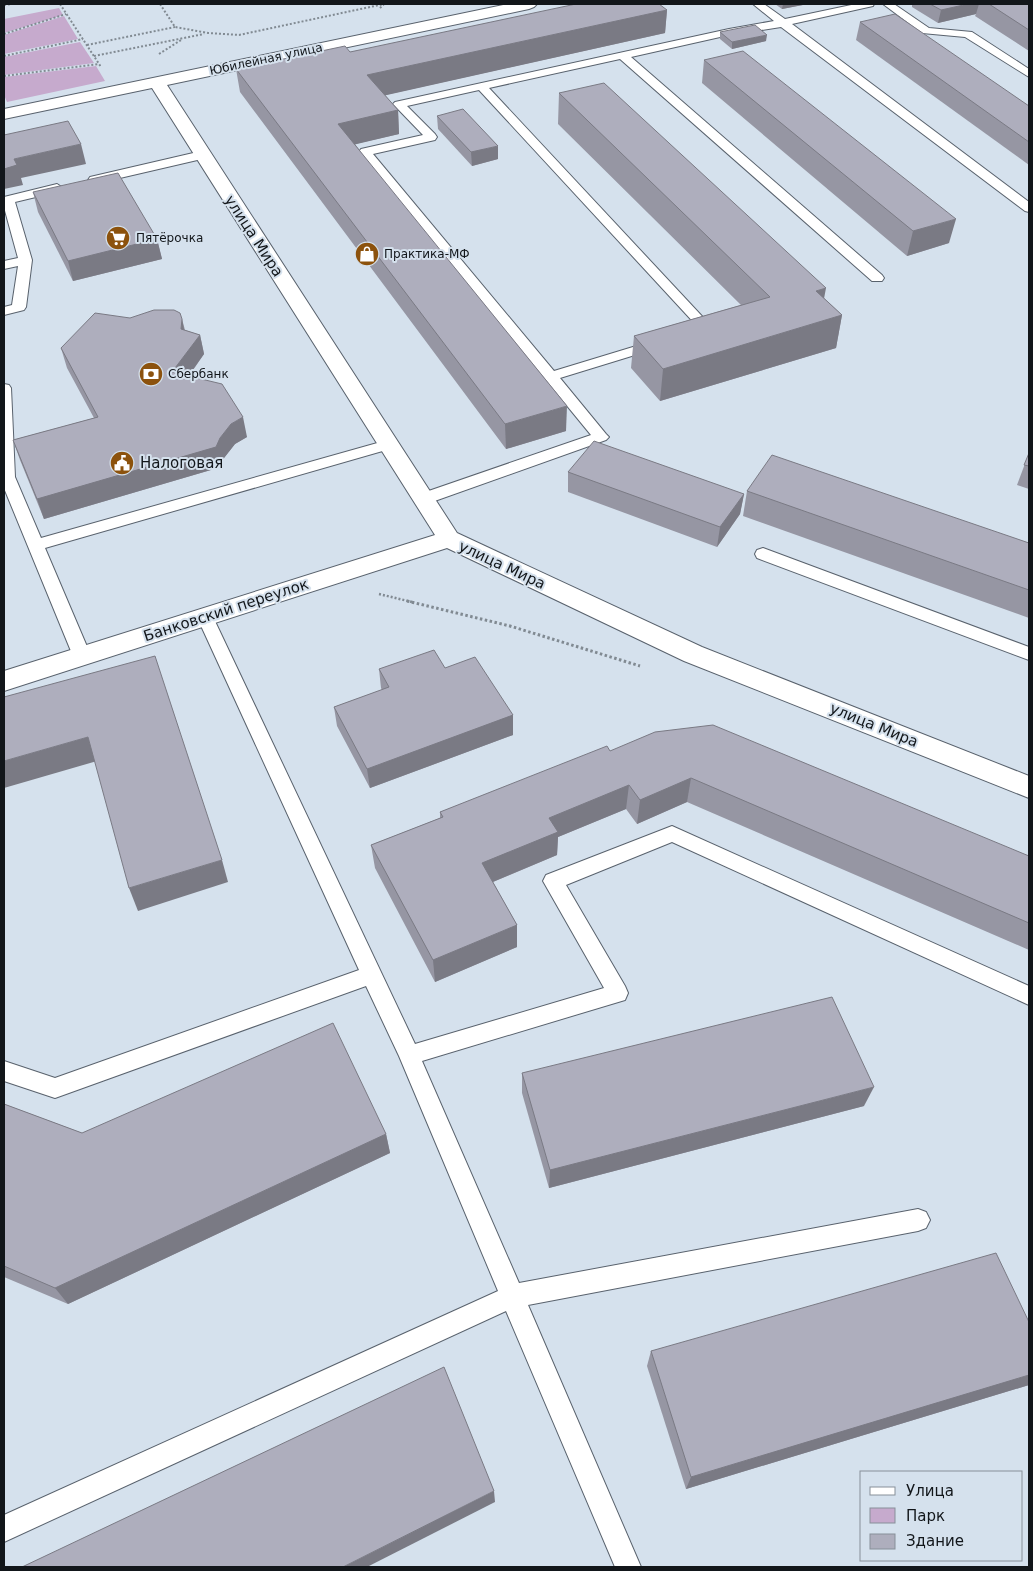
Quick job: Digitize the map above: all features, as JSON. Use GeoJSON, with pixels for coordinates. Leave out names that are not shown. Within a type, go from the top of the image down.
{"type":"FeatureCollection","features":[{"type":"Feature","properties":{"kind":"street","name":"Юбилейная улица"},"geometry":{"type":"LineString","coordinates":[[4,114],[529,4]]}},
{"type":"Feature","properties":{"kind":"street","name":"улица Мира"},"geometry":{"type":"LineString","coordinates":[[157,82],[449,539],[693,654],[1029,786]]}},
{"type":"Feature","properties":{"kind":"street","name":"Банковский переулок"},"geometry":{"type":"LineString","coordinates":[[4,681],[449,539]]}},
{"type":"Feature","properties":{"kind":"lane"},"geometry":{"type":"LineString","coordinates":[[758,4],[1029,208]]}},
{"type":"Feature","properties":{"kind":"lane"},"geometry":{"type":"LineString","coordinates":[[423,499],[601,437],[365,152],[431,137],[399,104],[729,32],[870,4]]}},
{"type":"Feature","properties":{"kind":"lane"},"geometry":{"type":"LineString","coordinates":[[888,4],[926,31],[968,34],[1029,74]]}},
{"type":"Feature","properties":{"kind":"lane"},"geometry":{"type":"LineString","coordinates":[[622,55],[877,278]]}},
{"type":"Feature","properties":{"kind":"lane"},"geometry":{"type":"LineString","coordinates":[[481,86],[706,328],[688,334]]}},
{"type":"Feature","properties":{"kind":"lane"},"geometry":{"type":"LineString","coordinates":[[86,182],[202,155]]}},
{"type":"Feature","properties":{"kind":"lane"},"geometry":{"type":"LineString","coordinates":[[4,311],[20,307],[25,260],[6,200],[66,186]]}},
{"type":"Feature","properties":{"kind":"lane"},"geometry":{"type":"LineString","coordinates":[[4,265],[25,260]]}},
{"type":"Feature","properties":{"kind":"lane"},"geometry":{"type":"LineString","coordinates":[[551,376],[670,340]]}},
{"type":"Feature","properties":{"kind":"lane"},"geometry":{"type":"LineString","coordinates":[[4,388],[7,476],[82,656]]}},
{"type":"Feature","properties":{"kind":"lane"},"geometry":{"type":"LineString","coordinates":[[36,546],[388,446]]}},
{"type":"Feature","properties":{"kind":"lane"},"geometry":{"type":"LineString","coordinates":[[763,554],[1029,654]]}},
{"type":"Feature","properties":{"kind":"lane"},"geometry":{"type":"LineString","coordinates":[[205,617],[409,1055],[628,1567]]}},
{"type":"Feature","properties":{"kind":"lane"},"geometry":{"type":"LineString","coordinates":[[409,1055],[618,993],[553,881],[672,834],[1029,996]]}},
{"type":"Feature","properties":{"kind":"lane"},"geometry":{"type":"LineString","coordinates":[[4,1071],[55,1088],[372,975]]}},
{"type":"Feature","properties":{"kind":"lane"},"geometry":{"type":"LineString","coordinates":[[4,1529],[512,1296],[918,1220]]}},
{"type":"Feature","properties":{"kind":"path"},"geometry":{"type":"LineString","coordinates":[[4,5],[12,4]]}},
{"type":"Feature","properties":{"kind":"path"},"geometry":{"type":"LineString","coordinates":[[60,4],[116,90]]}},
{"type":"Feature","properties":{"kind":"path"},"geometry":{"type":"LineString","coordinates":[[160,4],[175,27]]}},
{"type":"Feature","properties":{"kind":"path"},"geometry":{"type":"LineString","coordinates":[[86,45],[175,27],[208,33],[234,35],[252,33],[384,4]]}},
{"type":"Feature","properties":{"kind":"path"},"geometry":{"type":"LineString","coordinates":[[350,41],[384,4]]}},
{"type":"Feature","properties":{"kind":"path"},"geometry":{"type":"LineString","coordinates":[[4,34],[66,14]]}},
{"type":"Feature","properties":{"kind":"path"},"geometry":{"type":"LineString","coordinates":[[94,56],[208,33]]}},
{"type":"Feature","properties":{"kind":"path"},"geometry":{"type":"LineString","coordinates":[[4,56],[83,40]]}},
{"type":"Feature","properties":{"kind":"path"},"geometry":{"type":"LineString","coordinates":[[4,76],[99,64]]}},
{"type":"Feature","properties":{"kind":"path"},"geometry":{"type":"LineString","coordinates":[[376,593],[510,626],[640,666]]}},
{"type":"Feature","properties":{"kind":"green space"},"geometry":{"type":"Polygon","coordinates":[[[59,8],[63,15],[4,33],[4,19],[59,8]]]}},
{"type":"Feature","properties":{"kind":"green space"},"geometry":{"type":"Polygon","coordinates":[[[64,16],[78,39],[4,54],[4,35],[64,16]]]}},
{"type":"Feature","properties":{"kind":"green space"},"geometry":{"type":"Polygon","coordinates":[[[80,42],[94,63],[4,75],[4,57],[80,42]]]}},
{"type":"Feature","properties":{"kind":"green space"},"geometry":{"type":"Polygon","coordinates":[[[96,66],[105,81],[7,102],[4,95],[4,77],[96,66]]]}},
{"type":"Feature","properties":{"kind":"building"},"geometry":{"type":"Polygon","coordinates":[[[576,4],[659,4],[667,10],[367,75],[398,110],[338,124],[567,406],[505,424],[236,69],[345,46],[350,52],[576,4]]]}},
{"type":"Feature","properties":{"kind":"building"},"geometry":{"type":"Polygon","coordinates":[[[930,4],[968,4],[941,10],[930,4]]]}},
{"type":"Feature","properties":{"kind":"building"},"geometry":{"type":"Polygon","coordinates":[[[989,4],[1029,4],[1029,30],[989,4]]]}},
{"type":"Feature","properties":{"kind":"building"},"geometry":{"type":"Polygon","coordinates":[[[895,14],[1029,106],[1029,142],[860,22],[895,14]]]}},
{"type":"Feature","properties":{"kind":"building"},"geometry":{"type":"Polygon","coordinates":[[[755,25],[767,35],[732,42],[720,32],[755,25]]]}},
{"type":"Feature","properties":{"kind":"building"},"geometry":{"type":"Polygon","coordinates":[[[743,51],[956,219],[913,231],[704,60],[743,51]]]}},
{"type":"Feature","properties":{"kind":"building"},"geometry":{"type":"Polygon","coordinates":[[[604,83],[826,288],[816,291],[842,315],[663,369],[634,336],[770,297],[559,93],[604,83]]]}},
{"type":"Feature","properties":{"kind":"building"},"geometry":{"type":"Polygon","coordinates":[[[463,109],[498,146],[471,152],[437,116],[463,109]]]}},
{"type":"Feature","properties":{"kind":"building"},"geometry":{"type":"Polygon","coordinates":[[[68,121],[81,144],[14,159],[17,165],[4,169],[4,135],[68,121]]]}},
{"type":"Feature","properties":{"kind":"building"},"geometry":{"type":"Polygon","coordinates":[[[118,173],[157,239],[68,261],[33,192],[118,173]]]}},
{"type":"Feature","properties":{"kind":"building"},"geometry":{"type":"Polygon","coordinates":[[[154,310],[174,310],[180,313],[182,319],[181,329],[200,335],[172,372],[222,384],[243,417],[231,424],[220,438],[216,447],[37,499],[13,440],[98,417],[61,348],[95,313],[130,318],[154,310]]]}},
{"type":"Feature","properties":{"kind":"building"},"geometry":{"type":"Polygon","coordinates":[[[594,441],[744,494],[720,527],[568,472],[594,441]]]}},
{"type":"Feature","properties":{"kind":"building"},"geometry":{"type":"Polygon","coordinates":[[[1029,453],[1029,466],[1024,465],[1029,453]]]}},
{"type":"Feature","properties":{"kind":"building"},"geometry":{"type":"Polygon","coordinates":[[[772,455],[1029,543],[1029,590],[747,491],[772,455]]]}},
{"type":"Feature","properties":{"kind":"building"},"geometry":{"type":"Polygon","coordinates":[[[434,650],[445,668],[475,657],[513,715],[367,769],[334,707],[389,687],[379,669],[434,650]]]}},
{"type":"Feature","properties":{"kind":"building"},"geometry":{"type":"Polygon","coordinates":[[[155,656],[222,860],[129,888],[88,737],[4,761],[4,697],[155,656]]]}},
{"type":"Feature","properties":{"kind":"building"},"geometry":{"type":"Polygon","coordinates":[[[713,725],[1029,856],[1029,923],[691,778],[640,800],[629,785],[549,818],[558,832],[482,863],[517,925],[433,960],[371,845],[443,817],[440,812],[607,746],[610,751],[655,732],[713,725]]]}},
{"type":"Feature","properties":{"kind":"building"},"geometry":{"type":"Polygon","coordinates":[[[832,997],[874,1087],[550,1170],[522,1073],[832,997]]]}},
{"type":"Feature","properties":{"kind":"building"},"geometry":{"type":"Polygon","coordinates":[[[333,1023],[386,1134],[55,1288],[4,1266],[4,1104],[82,1133],[333,1023]]]}},
{"type":"Feature","properties":{"kind":"building"},"geometry":{"type":"Polygon","coordinates":[[[996,1253],[1029,1322],[1029,1375],[691,1477],[651,1351],[996,1253]]]}},
{"type":"Feature","properties":{"kind":"building"},"geometry":{"type":"Polygon","coordinates":[[[444,1367],[494,1491],[343,1567],[22,1567],[444,1367]]]}},
{"type":"Feature","properties":{"kind":"place","name":"Пятёрочка"},"geometry":{"type":"Point","coordinates":[118,238]}},
{"type":"Feature","properties":{"kind":"place","name":"Практика-МФ"},"geometry":{"type":"Point","coordinates":[367,254]}},
{"type":"Feature","properties":{"kind":"place","name":"Сбербанк"},"geometry":{"type":"Point","coordinates":[151,374]}},
{"type":"Feature","properties":{"kind":"place","name":"Налоговая"},"geometry":{"type":"Point","coordinates":[122,463]}}]}
